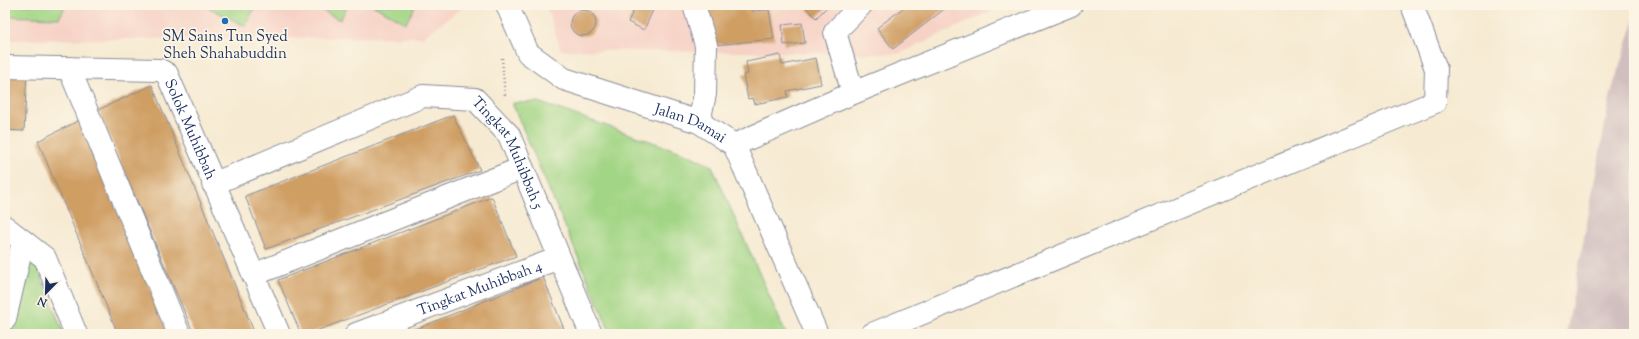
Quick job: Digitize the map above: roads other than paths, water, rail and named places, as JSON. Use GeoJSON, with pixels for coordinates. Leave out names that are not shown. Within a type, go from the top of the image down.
{"type":"FeatureCollection","features":[{"type":"Feature","properties":{"kind":"street","name":"Jalan Damai"},"geometry":{"type":"LineString","coordinates":[[507,5],[528,53],[564,79],[699,122],[734,145],[817,334]]}},
{"type":"Feature","properties":{"kind":"street"},"geometry":{"type":"LineString","coordinates":[[694,5],[706,45],[705,94],[699,122]]}},
{"type":"Feature","properties":{"kind":"street"},"geometry":{"type":"LineString","coordinates":[[853,93],[835,32],[862,5]]}},
{"type":"Feature","properties":{"kind":"street"},"geometry":{"type":"LineString","coordinates":[[734,145],[853,93],[1071,5]]}},
{"type":"Feature","properties":{"kind":"street"},"geometry":{"type":"LineString","coordinates":[[872,334],[1435,102],[1436,69],[1412,5]]}},
{"type":"Feature","properties":{"kind":"street","name":"Solok Muhibbah"},"geometry":{"type":"LineString","coordinates":[[5,67],[160,70],[167,74],[213,184],[279,334]]}},
{"type":"Feature","properties":{"kind":"street"},"geometry":{"type":"LineString","coordinates":[[69,68],[179,334]]}},
{"type":"Feature","properties":{"kind":"street","name":"Tingkat Muhibbah 5"},"geometry":{"type":"LineString","coordinates":[[213,184],[423,96],[476,99],[509,135],[591,334]]}},
{"type":"Feature","properties":{"kind":"street"},"geometry":{"type":"LineString","coordinates":[[253,275],[522,168]]}},
{"type":"Feature","properties":{"kind":"street"},"geometry":{"type":"LineString","coordinates":[[5,227],[45,258],[76,334]]}},
{"type":"Feature","properties":{"kind":"street"},"geometry":{"type":"LineString","coordinates":[[5,319],[23,241]]}},
{"type":"Feature","properties":{"kind":"street","name":"Tingkat Muhibbah 4"},"geometry":{"type":"LineString","coordinates":[[356,334],[559,258]]}},
{"type":"Feature","properties":{"kind":"place","name":"SM Sains Tun Syed Sheh Shahabuddin"},"geometry":{"type":"Point","coordinates":[225,21]}}]}
